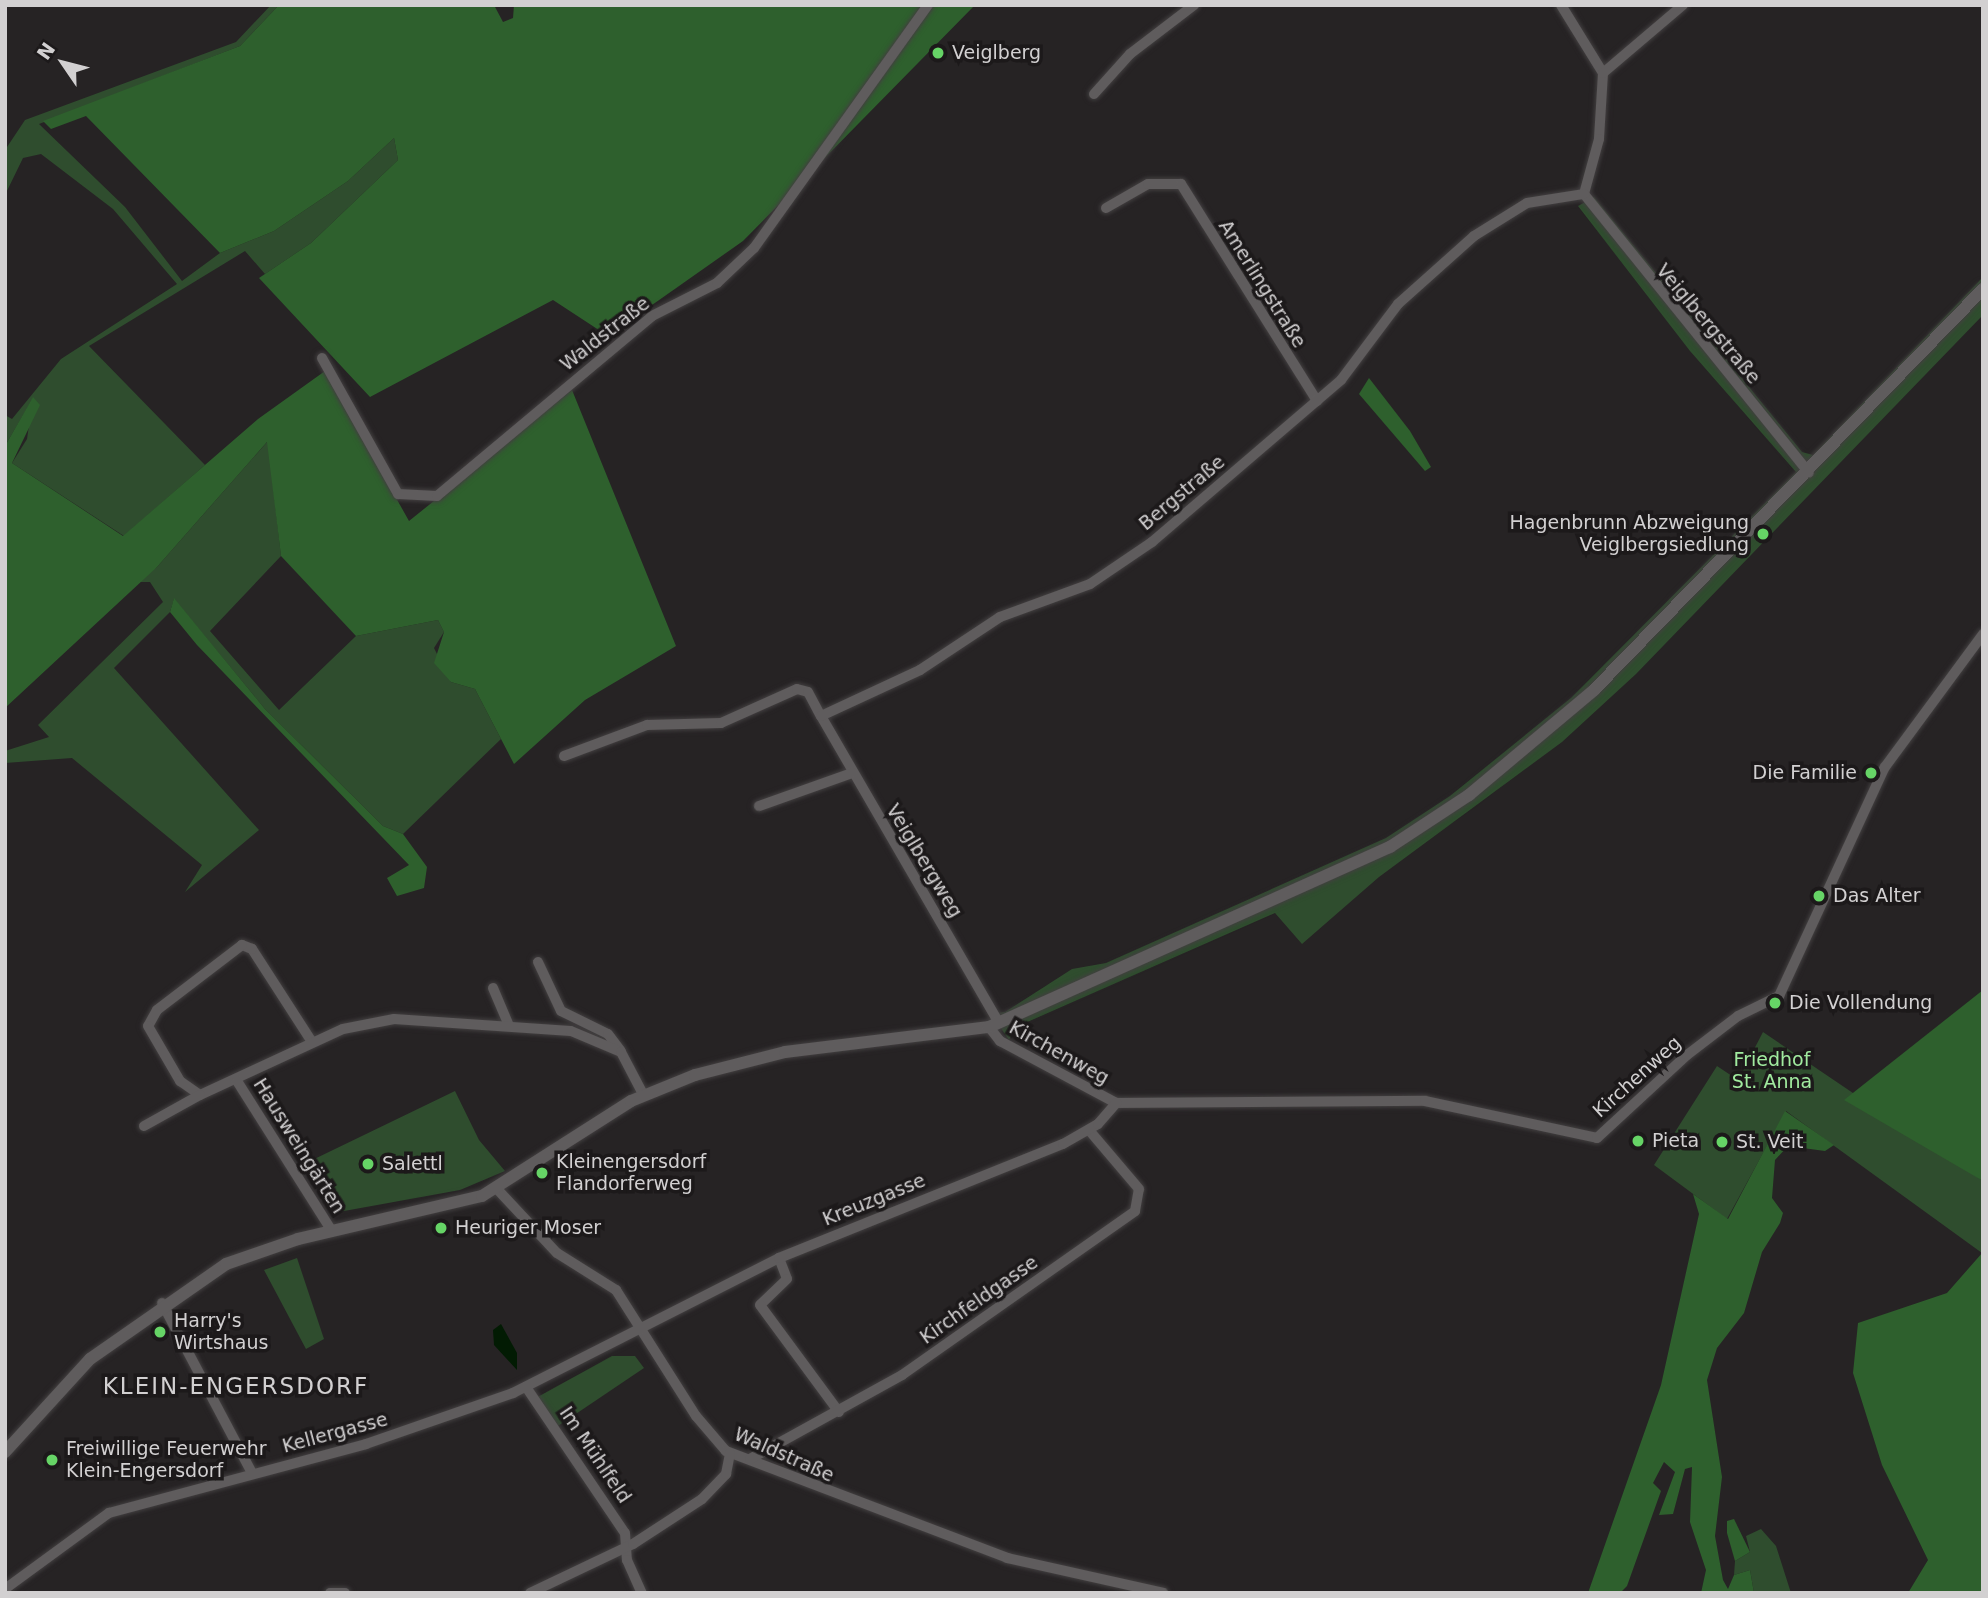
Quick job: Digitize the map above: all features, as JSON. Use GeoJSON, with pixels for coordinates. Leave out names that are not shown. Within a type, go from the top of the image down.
{"type":"FeatureCollection","features":[{"type":"Feature","properties":{"kind":"main road"},"geometry":{"type":"LineString","coordinates":[[5,1452],[76,1372],[162,1303],[243,1257],[332,1231],[431,1212],[498,1190],[643,1094],[774,1055],[994,1025],[1332,874],[1431,822],[1594,690],[1809,473],[1983,289]]}},
{"type":"Feature","properties":{"kind":"street","name":"Waldstraße"},"geometry":{"type":"LineString","coordinates":[[322,358],[398,494],[414,499],[437,495],[652,316],[717,283],[754,248],[928,5]]}},
{"type":"Feature","properties":{"kind":"street"},"geometry":{"type":"LineString","coordinates":[[1094,94],[1130,54],[1194,5]]}},
{"type":"Feature","properties":{"kind":"street"},"geometry":{"type":"LineString","coordinates":[[1561,5],[1603,73],[1599,139],[1584,194]]}},
{"type":"Feature","properties":{"kind":"street"},"geometry":{"type":"LineString","coordinates":[[1603,73],[1683,5]]}},
{"type":"Feature","properties":{"kind":"street","name":"Amerlingstraße"},"geometry":{"type":"LineString","coordinates":[[1107,208],[1148,184],[1181,184],[1317,401]]}},
{"type":"Feature","properties":{"kind":"street","name":"Bergstraße"},"geometry":{"type":"LineString","coordinates":[[821,716],[920,670],[1000,617],[1108,572],[1317,401],[1351,369],[1404,297],[1474,236],[1527,203],[1584,194]]}},
{"type":"Feature","properties":{"kind":"street","name":"Veiglbergstraße"},"geometry":{"type":"LineString","coordinates":[[1584,194],[1809,473]]}},
{"type":"Feature","properties":{"kind":"street","name":"Kirchenweg"},"geometry":{"type":"LineString","coordinates":[[994,1025],[1000,1041],[1116,1103],[1425,1101],[1597,1138],[1687,1055],[1738,1016],[1780,996],[1885,766],[1983,634]]}},
{"type":"Feature","properties":{"kind":"street"},"geometry":{"type":"LineString","coordinates":[[564,756],[647,725],[721,723],[796,689],[808,692],[821,716]]}},
{"type":"Feature","properties":{"kind":"street","name":"Veiglbergweg"},"geometry":{"type":"LineString","coordinates":[[821,716],[994,1025]]}},
{"type":"Feature","properties":{"kind":"street"},"geometry":{"type":"LineString","coordinates":[[759,806],[852,773]]}},
{"type":"Feature","properties":{"kind":"street"},"geometry":{"type":"LineString","coordinates":[[200,1095],[180,1081],[149,1036],[149,1022],[237,946],[252,949],[312,1042]]}},
{"type":"Feature","properties":{"kind":"street"},"geometry":{"type":"LineString","coordinates":[[538,962],[561,1012],[608,1034],[621,1052],[643,1094]]}},
{"type":"Feature","properties":{"kind":"street"},"geometry":{"type":"LineString","coordinates":[[493,988],[508,1024]]}},
{"type":"Feature","properties":{"kind":"street","name":"Hausweingärten"},"geometry":{"type":"LineString","coordinates":[[145,1126],[200,1095],[237,1081],[312,1042],[367,1021],[410,1019],[508,1024],[571,1031],[621,1052]]}},
{"type":"Feature","properties":{"kind":"street","name":"Hausweingärten"},"geometry":{"type":"LineString","coordinates":[[237,1081],[332,1231]]}},
{"type":"Feature","properties":{"kind":"street","name":"Kreuzgasse"},"geometry":{"type":"LineString","coordinates":[[641,1329],[779,1258],[1089,1130],[1116,1103]]}},
{"type":"Feature","properties":{"kind":"street","name":"Kirchfeldgasse"},"geometry":{"type":"LineString","coordinates":[[750,1459],[839,1412],[1135,1211],[1139,1189],[1089,1130]]}},
{"type":"Feature","properties":{"kind":"street","name":"Waldstraße"},"geometry":{"type":"LineString","coordinates":[[498,1190],[557,1253],[611,1284],[696,1416],[730,1453],[998,1555],[1163,1593]]}},
{"type":"Feature","properties":{"kind":"street"},"geometry":{"type":"LineString","coordinates":[[779,1258],[787,1279],[760,1305],[839,1412]]}},
{"type":"Feature","properties":{"kind":"street"},"geometry":{"type":"LineString","coordinates":[[162,1303],[252,1473]]}},
{"type":"Feature","properties":{"kind":"street","name":"Kellergasse"},"geometry":{"type":"LineString","coordinates":[[5,1589],[108,1513],[416,1428],[526,1387],[641,1329]]}},
{"type":"Feature","properties":{"kind":"street","name":"Im Mühlfeld"},"geometry":{"type":"LineString","coordinates":[[526,1387],[619,1521],[642,1593]]}},
{"type":"Feature","properties":{"kind":"street"},"geometry":{"type":"LineString","coordinates":[[530,1593],[627,1547],[708,1494],[726,1474],[730,1453]]}},
{"type":"Feature","properties":{"kind":"street"},"geometry":{"type":"LineString","coordinates":[[330,1593],[345,1593]]}},
{"type":"Feature","properties":{"kind":"green space"},"geometry":{"type":"Polygon","coordinates":[[[271,5],[279,5],[240,46],[39,124],[125,207],[182,281],[220,253],[274,231],[348,181],[394,138],[398,160],[311,243],[265,274],[245,251],[89,346],[205,465],[124,536],[12,463],[27,439],[33,398],[5,446],[5,415],[12,419],[61,359],[177,284],[113,209],[41,154],[23,158],[5,195],[5,150],[25,120],[236,42],[271,5]]]}},
{"type":"Feature","properties":{"kind":"green space"},"geometry":{"type":"Polygon","coordinates":[[[279,5],[494,5],[503,22],[513,18],[514,5],[975,5],[743,241],[608,336],[553,300],[370,397],[259,278],[311,243],[398,160],[394,138],[348,181],[274,231],[220,253],[86,116],[51,129],[43,121],[240,46],[279,5]]]}},
{"type":"Feature","properties":{"kind":"green space"},"geometry":{"type":"Polygon","coordinates":[[[1594,197],[1802,452],[1813,455],[1983,277],[1983,315],[1636,674],[1562,742],[1379,877],[1302,944],[1275,913],[1016,1027],[1009,1040],[991,1014],[1005,1012],[1072,969],[1106,963],[1386,838],[1450,796],[1571,698],[1796,472],[1690,351],[1578,206],[1594,197]]]}},
{"type":"Feature","properties":{"kind":"green space"},"geometry":{"type":"Polygon","coordinates":[[[325,371],[409,521],[572,390],[676,646],[585,700],[514,764],[475,689],[451,682],[434,663],[444,632],[438,620],[356,636],[281,556],[267,442],[157,567],[5,708],[5,446],[33,397],[40,405],[12,463],[123,536],[258,419],[325,371]]]}},
{"type":"Feature","properties":{"kind":"green space"},"geometry":{"type":"Polygon","coordinates":[[[1369,378],[1410,431],[1431,467],[1425,471],[1359,394],[1369,378]]]}},
{"type":"Feature","properties":{"kind":"green space"},"geometry":{"type":"Polygon","coordinates":[[[268,441],[281,556],[210,631],[279,710],[356,636],[438,620],[444,632],[434,648],[451,682],[475,689],[501,739],[403,834],[383,826],[265,709],[174,599],[170,612],[114,668],[259,830],[185,892],[202,865],[72,758],[5,763],[5,751],[49,737],[38,725],[163,602],[150,582],[136,582],[157,567],[268,441]]]}},
{"type":"Feature","properties":{"kind":"green space"},"geometry":{"type":"Polygon","coordinates":[[[174,598],[265,709],[383,826],[403,834],[427,867],[424,888],[397,896],[387,878],[409,865],[197,645],[170,612],[174,598]]]}},
{"type":"Feature","properties":{"kind":"green space"},"geometry":{"type":"Polygon","coordinates":[[[1983,990],[1983,1181],[1844,1100],[1983,990]]]}},
{"type":"Feature","properties":{"kind":"green space","name":"Friedhof St. Anna"},"geometry":{"type":"Polygon","coordinates":[[[1763,1032],[1983,1181],[1982,1253],[1786,1111],[1727,1219],[1654,1165],[1717,1066],[1738,1080],[1763,1032]]]}},
{"type":"Feature","properties":{"kind":"green space"},"geometry":{"type":"Polygon","coordinates":[[[455,1091],[479,1140],[505,1171],[460,1190],[333,1213],[304,1164],[455,1091]]]}},
{"type":"Feature","properties":{"kind":"green space"},"geometry":{"type":"Polygon","coordinates":[[[1785,1111],[1834,1145],[1825,1151],[1788,1146],[1775,1160],[1772,1198],[1783,1213],[1780,1223],[1762,1252],[1744,1313],[1717,1348],[1707,1380],[1722,1477],[1715,1536],[1723,1580],[1728,1589],[1734,1575],[1750,1570],[1754,1593],[1701,1593],[1706,1570],[1690,1522],[1692,1467],[1685,1469],[1673,1514],[1659,1515],[1675,1472],[1664,1462],[1653,1483],[1661,1491],[1627,1586],[1620,1593],[1588,1593],[1661,1385],[1699,1214],[1693,1194],[1728,1219],[1785,1111]]]}},
{"type":"Feature","properties":{"kind":"green space"},"geometry":{"type":"Polygon","coordinates":[[[1983,1252],[1983,1593],[1908,1593],[1928,1560],[1882,1465],[1853,1373],[1858,1323],[1947,1293],[1983,1252]]]}},
{"type":"Feature","properties":{"kind":"green space"},"geometry":{"type":"Polygon","coordinates":[[[297,1258],[324,1339],[306,1349],[264,1270],[297,1258]]]}},
{"type":"Feature","properties":{"kind":"green space"},"geometry":{"type":"Polygon","coordinates":[[[612,1356],[635,1356],[644,1368],[555,1428],[534,1399],[612,1356]]]}},
{"type":"Feature","properties":{"kind":"green space"},"geometry":{"type":"Polygon","coordinates":[[[1734,1519],[1750,1552],[1735,1561],[1727,1533],[1727,1521],[1734,1519]]]}},
{"type":"Feature","properties":{"kind":"green space"},"geometry":{"type":"Polygon","coordinates":[[[1761,1529],[1776,1546],[1791,1593],[1754,1593],[1750,1570],[1734,1575],[1735,1561],[1750,1552],[1746,1536],[1761,1529]]]}},
{"type":"Feature","properties":{"kind":"shaded area"},"geometry":{"type":"Polygon","coordinates":[[[501,1324],[517,1353],[517,1370],[494,1345],[493,1330],[501,1324]]]}},
{"type":"Feature","properties":{"kind":"place","name":"Veiglberg"},"geometry":{"type":"Point","coordinates":[938,53]}},
{"type":"Feature","properties":{"kind":"place","name":"Hagenbrunn Abzweigung Veiglbergsiedlung"},"geometry":{"type":"Point","coordinates":[1763,534]}},
{"type":"Feature","properties":{"kind":"place","name":"Die Familie"},"geometry":{"type":"Point","coordinates":[1871,773]}},
{"type":"Feature","properties":{"kind":"place","name":"Das Alter"},"geometry":{"type":"Point","coordinates":[1819,896]}},
{"type":"Feature","properties":{"kind":"place","name":"Die Vollendung"},"geometry":{"type":"Point","coordinates":[1775,1003]}},
{"type":"Feature","properties":{"kind":"place","name":"Pieta"},"geometry":{"type":"Point","coordinates":[1638,1141]}},
{"type":"Feature","properties":{"kind":"place","name":"St. Veit"},"geometry":{"type":"Point","coordinates":[1722,1142]}},
{"type":"Feature","properties":{"kind":"place","name":"Salettl"},"geometry":{"type":"Point","coordinates":[368,1164]}},
{"type":"Feature","properties":{"kind":"place","name":"Kleinengersdorf Flandorferweg"},"geometry":{"type":"Point","coordinates":[542,1173]}},
{"type":"Feature","properties":{"kind":"place","name":"Heuriger Moser"},"geometry":{"type":"Point","coordinates":[441,1228]}},
{"type":"Feature","properties":{"kind":"place","name":"Harry's Wirtshaus"},"geometry":{"type":"Point","coordinates":[160,1332]}},
{"type":"Feature","properties":{"kind":"place","name":"Freiwillige Feuerwehr Klein-Engersdorf"},"geometry":{"type":"Point","coordinates":[52,1460]}},
{"type":"Feature","properties":{"kind":"district","name":"KLEIN-ENGERSDORF"},"geometry":{"type":"Point","coordinates":[236,1386]}}]}
